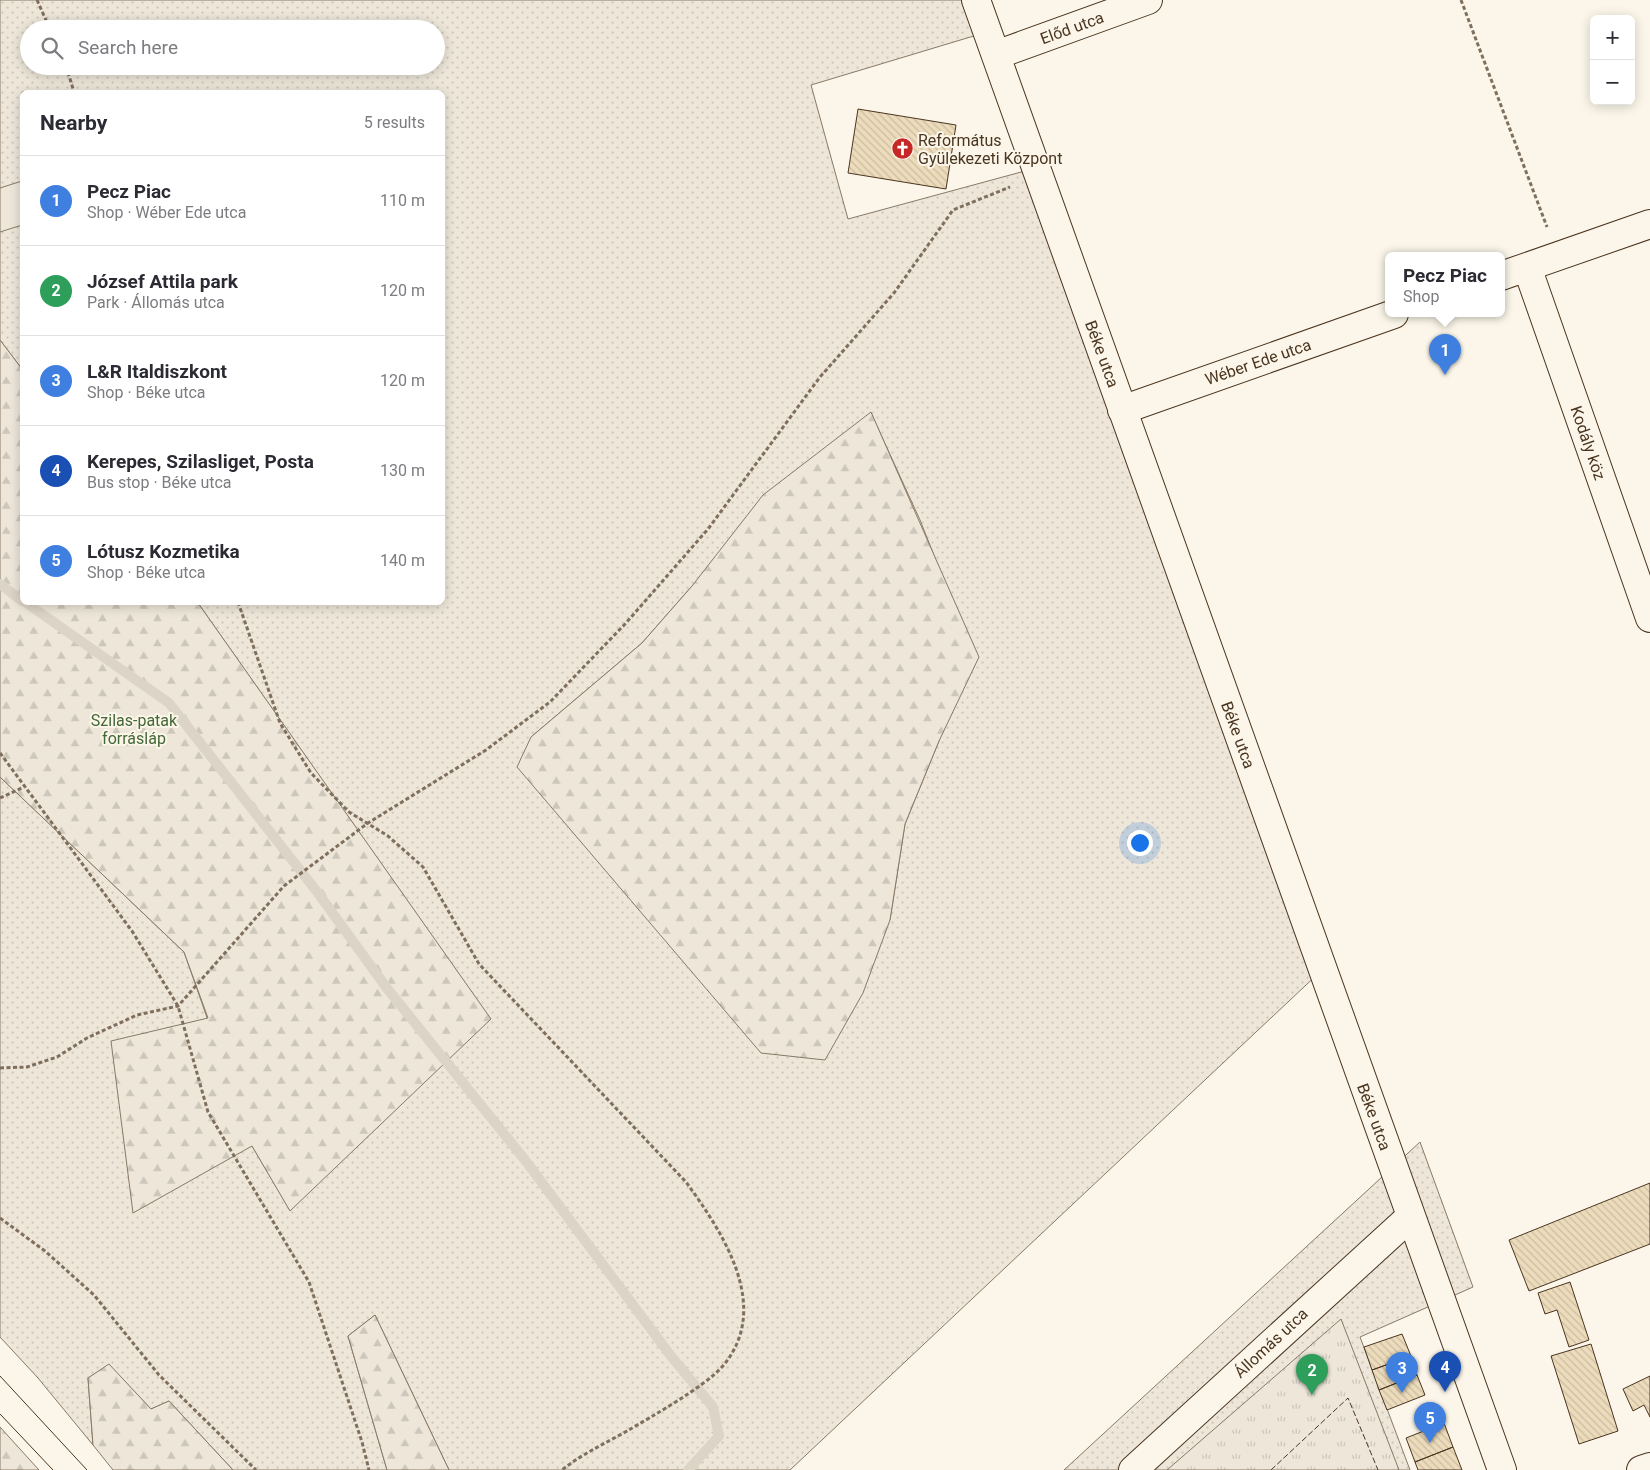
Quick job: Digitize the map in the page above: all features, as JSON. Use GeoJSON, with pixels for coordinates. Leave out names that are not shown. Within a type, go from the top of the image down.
{"type":"FeatureCollection","features":[{"type":"Feature","properties":{"kind":"street","name":"Béke utca"},"geometry":{"type":"LineString","coordinates":[[976,0],[1502,1470]]}},
{"type":"Feature","properties":{"kind":"street","name":"Előd utca"},"geometry":{"type":"LineString","coordinates":[[996,56],[1148,0]]}},
{"type":"Feature","properties":{"kind":"street"},"geometry":{"type":"LineString","coordinates":[[1505,275],[1650,224]]}},
{"type":"Feature","properties":{"kind":"street","name":"Kodály köz"},"geometry":{"type":"LineString","coordinates":[[1527,267],[1650,618]]}},
{"type":"Feature","properties":{"kind":"street","name":"Wéber Ede utca"},"geometry":{"type":"LineString","coordinates":[[1122,410],[1386,317]]}},
{"type":"Feature","properties":{"kind":"street","name":"Állomás utca"},"geometry":{"type":"LineString","coordinates":[[1133,1470],[1410,1217]]}},
{"type":"Feature","properties":{"kind":"street"},"geometry":{"type":"LineString","coordinates":[[1641,1470],[1650,1467]]}},
{"type":"Feature","properties":{"kind":"path"},"geometry":{"type":"LineString","coordinates":[[38,0],[46,20]]}},
{"type":"Feature","properties":{"kind":"path"},"geometry":{"type":"LineString","coordinates":[[1462,0],[1558,256]]}},
{"type":"Feature","properties":{"kind":"path"},"geometry":{"type":"LineString","coordinates":[[69,75],[73,90]]}},
{"type":"Feature","properties":{"kind":"path"},"geometry":{"type":"LineString","coordinates":[[0,1068],[27,1067],[57,1057],[88,1038],[137,1014],[178,1006],[284,886],[368,823],[486,750],[550,702],[626,623],[708,529],[820,377],[894,293],[954,210],[1038,175]]}},
{"type":"Feature","properties":{"kind":"path"},"geometry":{"type":"LineString","coordinates":[[239,605],[280,723],[311,773],[349,812],[388,836],[423,867],[479,964],[686,1182],[714,1220],[732,1253],[742,1288],[743,1318],[736,1345],[721,1368],[683,1396],[626,1431],[578,1456],[562,1470]]}},
{"type":"Feature","properties":{"kind":"path"},"geometry":{"type":"LineString","coordinates":[[0,753],[132,931],[178,1006],[208,1112],[309,1282],[362,1442],[369,1470]]}},
{"type":"Feature","properties":{"kind":"path"},"geometry":{"type":"LineString","coordinates":[[0,798],[26,786]]}},
{"type":"Feature","properties":{"kind":"path"},"geometry":{"type":"LineString","coordinates":[[0,1218],[44,1251],[94,1294],[159,1375],[256,1470]]}},
{"type":"Feature","properties":{"kind":"green space"},"geometry":{"type":"Polygon","coordinates":[[[0,0],[976,0],[987,32],[811,85],[848,219],[1036,168],[1322,970],[790,1470],[449,1470],[375,1315],[348,1336],[387,1470],[233,1470],[169,1401],[151,1409],[109,1365],[88,1378],[93,1445],[38,1378],[0,1337],[0,777],[184,952],[252,1146],[290,1210],[490,1019],[199,605],[445,605],[445,90],[20,90],[20,366],[0,340],[0,0]],[[871,413],[692,586],[642,643],[531,737],[890,920],[905,824],[939,741],[939,568],[920,520],[871,413]]]}},
{"type":"Feature","properties":{"kind":"green space"},"geometry":{"type":"Polygon","coordinates":[[[20,182],[20,226],[0,232],[0,188],[20,182]]]}},
{"type":"Feature","properties":{"kind":"green space","name":"Szilas-patak forrásláp"},"geometry":{"type":"Polygon","coordinates":[[[0,340],[20,366],[20,605],[199,605],[491,1019],[290,1211],[252,1146],[133,1213],[111,1041],[208,1018],[184,952],[0,777],[0,340]]]}},
{"type":"Feature","properties":{"kind":"green space"},"geometry":{"type":"Polygon","coordinates":[[[871,412],[979,657],[939,741],[905,824],[890,920],[863,993],[825,1060],[761,1053],[517,767],[531,737],[642,643],[692,586],[763,495],[871,412]]]}},
{"type":"Feature","properties":{"kind":"green space"},"geometry":{"type":"Polygon","coordinates":[[[1420,1142],[1473,1287],[1360,1337],[1410,1470],[1064,1470],[1420,1142]]]}},
{"type":"Feature","properties":{"kind":"green space"},"geometry":{"type":"Polygon","coordinates":[[[375,1315],[449,1470],[387,1470],[348,1336],[375,1315]]]}},
{"type":"Feature","properties":{"kind":"green space"},"geometry":{"type":"Polygon","coordinates":[[[1341,1319],[1399,1470],[1167,1470],[1341,1319]]]}},
{"type":"Feature","properties":{"kind":"green space"},"geometry":{"type":"Polygon","coordinates":[[[109,1364],[151,1409],[169,1401],[233,1470],[113,1470],[93,1445],[88,1378],[109,1364]]]}},
{"type":"Feature","properties":{"kind":"green space"},"geometry":{"type":"Polygon","coordinates":[[[0,1427],[39,1470],[0,1470],[0,1427]]]}},
{"type":"Feature","properties":{"kind":"building","name":"Református Gyülekezeti Központ"},"geometry":{"type":"Polygon","coordinates":[[[858,109],[956,125],[946,189],[848,173],[858,109]]]}},
{"type":"Feature","properties":{"kind":"building"},"geometry":{"type":"Polygon","coordinates":[[[1650,1183],[1650,1244],[1529,1291],[1509,1240],[1650,1183]]]}},
{"type":"Feature","properties":{"kind":"building"},"geometry":{"type":"Polygon","coordinates":[[[1570,1282],[1589,1340],[1569,1347],[1557,1310],[1545,1314],[1538,1293],[1570,1282]]]}},
{"type":"Feature","properties":{"kind":"building"},"geometry":{"type":"Polygon","coordinates":[[[1402,1334],[1411,1356],[1372,1370],[1364,1347],[1402,1334]]]}},
{"type":"Feature","properties":{"kind":"building"},"geometry":{"type":"Polygon","coordinates":[[[1591,1344],[1618,1431],[1579,1444],[1551,1356],[1591,1344]]]}},
{"type":"Feature","properties":{"kind":"building"},"geometry":{"type":"Polygon","coordinates":[[[1411,1356],[1417,1375],[1379,1390],[1372,1370],[1411,1356]]]}},
{"type":"Feature","properties":{"kind":"building"},"geometry":{"type":"Polygon","coordinates":[[[1417,1375],[1425,1395],[1387,1410],[1379,1390],[1417,1375]]]}},
{"type":"Feature","properties":{"kind":"building"},"geometry":{"type":"Polygon","coordinates":[[[1650,1376],[1650,1417],[1644,1405],[1633,1411],[1623,1389],[1650,1376]]]}},
{"type":"Feature","properties":{"kind":"building"},"geometry":{"type":"Polygon","coordinates":[[[1444,1423],[1453,1447],[1415,1462],[1406,1438],[1444,1423]]]}},
{"type":"Feature","properties":{"kind":"building"},"geometry":{"type":"Polygon","coordinates":[[[1453,1447],[1462,1470],[1418,1470],[1415,1462],[1453,1447]]]}},
{"type":"Feature","properties":{"kind":"waterway"},"geometry":{"type":"LineString","coordinates":[[0,584],[20,599]]}},
{"type":"Feature","properties":{"kind":"waterway"},"geometry":{"type":"LineString","coordinates":[[29,605],[169,703],[318,893],[386,987],[525,1160],[671,1356],[713,1407],[719,1436],[688,1470]]}},
{"type":"Feature","properties":{"kind":"tram line"},"geometry":{"type":"LineString","coordinates":[[0,1376],[87,1470]]}},
{"type":"Feature","properties":{"kind":"tram line"},"geometry":{"type":"LineString","coordinates":[[0,1414],[53,1470]]}},
{"type":"Feature","properties":{"kind":"fence"},"geometry":{"type":"LineString","coordinates":[[1271,1470],[1348,1398],[1378,1470]]}},
{"type":"Feature","properties":{"kind":"place","name":"Református Gyülekezeti Központ"},"geometry":{"type":"Point","coordinates":[902,149]}},
{"type":"Feature","properties":{"kind":"place","name":"Pecz Piac"},"geometry":{"type":"Point","coordinates":[1445,375]}},
{"type":"Feature","properties":{"kind":"place","name":"Kerepes, Szilasliget, Posta"},"geometry":{"type":"Point","coordinates":[1445,1392]}},
{"type":"Feature","properties":{"kind":"place","name":"L&R Italdiszkont"},"geometry":{"type":"Point","coordinates":[1402,1393]}},
{"type":"Feature","properties":{"kind":"place","name":"József Attila park"},"geometry":{"type":"Point","coordinates":[1312,1395]}},
{"type":"Feature","properties":{"kind":"place","name":"Lótusz Kozmetika"},"geometry":{"type":"Point","coordinates":[1430,1443]}}]}
